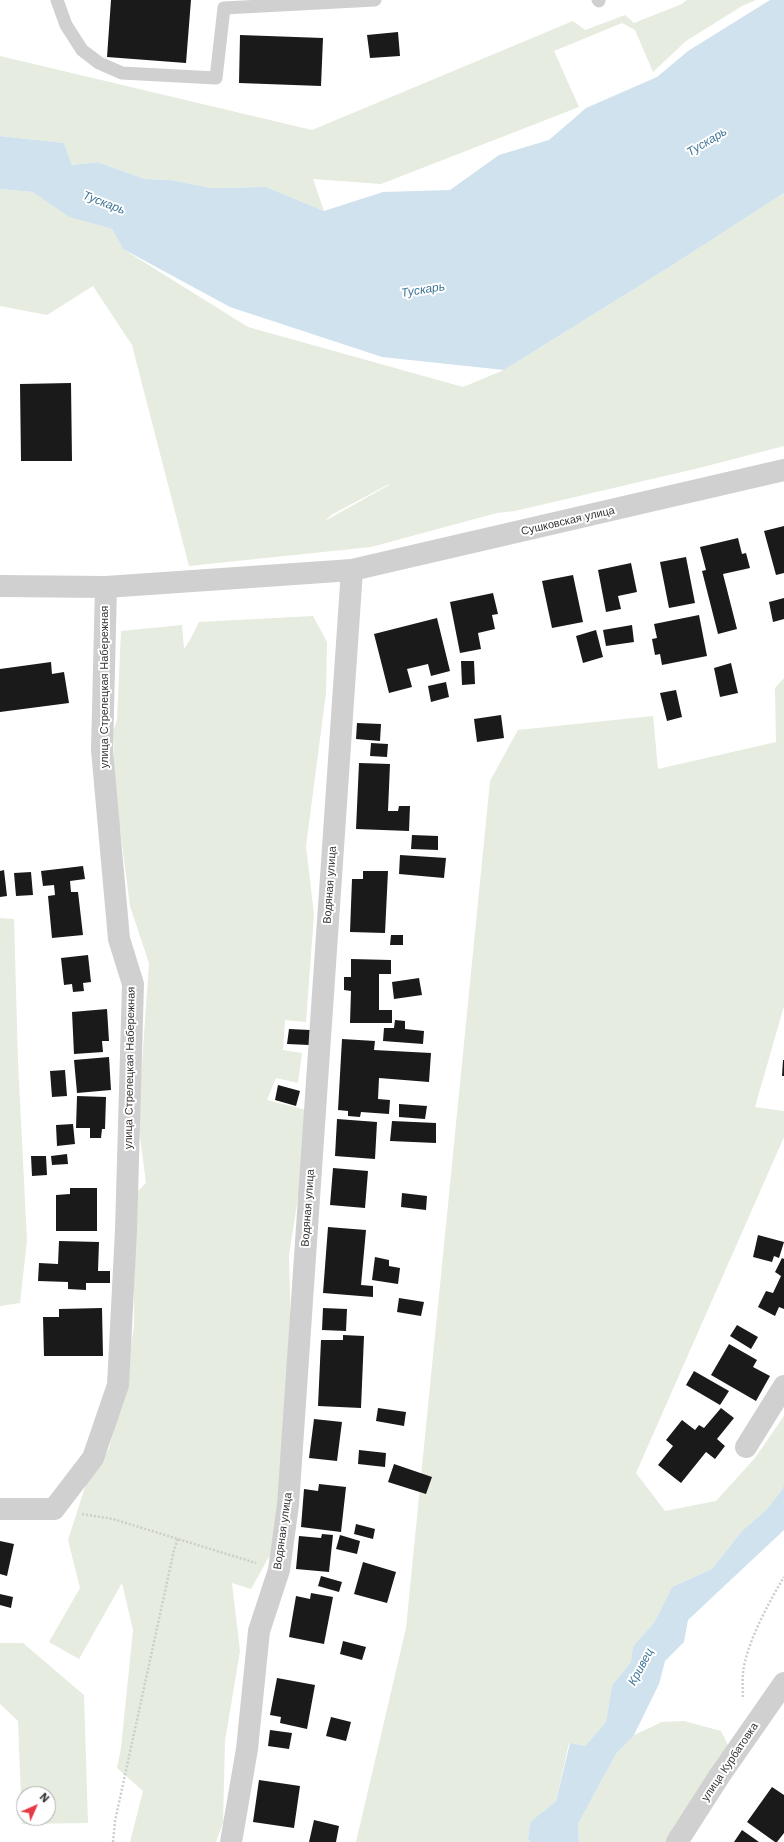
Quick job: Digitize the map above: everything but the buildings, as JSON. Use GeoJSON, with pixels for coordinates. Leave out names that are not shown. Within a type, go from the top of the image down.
{"type":"FeatureCollection","features":[{"type":"Feature","properties":{"kind":"street","name":"Сушковская улица"},"geometry":{"type":"LineString","coordinates":[[352,570],[784,470]]}},
{"type":"Feature","properties":{"kind":"street"},"geometry":{"type":"LineString","coordinates":[[0,586],[106,587],[352,570]]}},
{"type":"Feature","properties":{"kind":"street","name":"Водяная улица"},"geometry":{"type":"LineString","coordinates":[[230,1842],[247,1749],[259,1631],[279,1570],[288,1505],[352,570]]}},
{"type":"Feature","properties":{"kind":"street","name":"улица Стрелецкая Набережная"},"geometry":{"type":"LineString","coordinates":[[54,1509],[93,1458],[118,1386],[126,1230],[134,984],[119,939],[102,750],[106,587]]}},
{"type":"Feature","properties":{"kind":"street"},"geometry":{"type":"LineString","coordinates":[[746,1447],[784,1386]]}},
{"type":"Feature","properties":{"kind":"street"},"geometry":{"type":"LineString","coordinates":[[0,1509],[54,1509]]}},
{"type":"Feature","properties":{"kind":"street","name":"улица Курбатовка"},"geometry":{"type":"LineString","coordinates":[[677,1842],[720,1775],[784,1683]]}},
{"type":"Feature","properties":{"kind":"lane"},"geometry":{"type":"LineString","coordinates":[[57,0],[66,25],[82,50],[99,63],[122,73],[216,78],[224,8],[375,0]]}},
{"type":"Feature","properties":{"kind":"path"},"geometry":{"type":"LineString","coordinates":[[54,1509],[113,1519],[279,1570]]}},
{"type":"Feature","properties":{"kind":"path"},"geometry":{"type":"LineString","coordinates":[[113,1842],[114,1821],[144,1681],[174,1550],[178,1539]]}},
{"type":"Feature","properties":{"kind":"path"},"geometry":{"type":"LineString","coordinates":[[743,1700],[743,1672],[750,1647],[772,1596],[784,1577]]}},
{"type":"Feature","properties":{"kind":"shaded area"},"geometry":{"type":"Polygon","coordinates":[[[687,0],[756,0],[742,6],[686,41],[653,72],[635,30],[622,23],[554,51],[579,107],[381,184],[313,179],[324,211],[266,187],[211,188],[171,180],[145,179],[97,162],[72,165],[64,143],[0,136],[0,56],[312,130],[573,21],[585,30],[625,15],[634,23],[682,4],[687,0]]]}},
{"type":"Feature","properties":{"kind":"shaded area"},"geometry":{"type":"Polygon","coordinates":[[[0,189],[34,192],[69,217],[112,229],[123,249],[248,327],[463,387],[504,370],[671,266],[784,193],[784,446],[699,468],[515,511],[497,513],[371,547],[189,566],[132,345],[93,286],[47,315],[0,306],[0,189]],[[389,485],[331,515],[325,521],[389,485]]]}},
{"type":"Feature","properties":{"kind":"shaded area"},"geometry":{"type":"Polygon","coordinates":[[[313,616],[327,642],[326,693],[306,846],[314,914],[306,1022],[285,1020],[283,1050],[302,1053],[298,1083],[276,1078],[267,1100],[307,1110],[300,1185],[289,1255],[291,1338],[284,1468],[270,1555],[251,1589],[232,1583],[240,1651],[225,1741],[223,1823],[216,1842],[130,1842],[143,1791],[117,1768],[121,1748],[133,1630],[122,1583],[79,1659],[49,1642],[80,1588],[68,1540],[87,1481],[109,1449],[125,1383],[134,1326],[134,1239],[136,1193],[146,1183],[138,1121],[149,963],[130,906],[115,790],[113,732],[117,720],[121,631],[182,625],[184,649],[199,622],[313,616]]]}},
{"type":"Feature","properties":{"kind":"shaded area"},"geometry":{"type":"Polygon","coordinates":[[[784,678],[784,1006],[755,1107],[784,1111],[784,1137],[636,1473],[665,1511],[716,1501],[755,1458],[784,1416],[784,1484],[782,1490],[766,1510],[742,1531],[712,1569],[672,1587],[654,1623],[633,1646],[631,1662],[612,1685],[606,1722],[585,1746],[569,1743],[556,1801],[530,1822],[528,1838],[531,1842],[356,1842],[406,1628],[490,781],[518,730],[653,716],[658,769],[776,742],[775,688],[784,678]]]}},
{"type":"Feature","properties":{"kind":"shaded area"},"geometry":{"type":"Polygon","coordinates":[[[0,918],[14,919],[18,1062],[27,1241],[20,1303],[0,1306],[0,918]]]}},
{"type":"Feature","properties":{"kind":"shaded area"},"geometry":{"type":"Polygon","coordinates":[[[0,1643],[23,1643],[84,1695],[88,1823],[56,1823],[56,1786],[21,1786],[18,1721],[0,1704],[0,1643]]]}},
{"type":"Feature","properties":{"kind":"shaded area"},"geometry":{"type":"Polygon","coordinates":[[[684,1721],[721,1731],[731,1751],[672,1842],[579,1842],[578,1824],[616,1754],[634,1735],[662,1722],[684,1721]]]}},
{"type":"Feature","properties":{"kind":"water","name":"Тускарь"},"geometry":{"type":"Polygon","coordinates":[[[770,0],[784,0],[784,193],[671,266],[504,370],[382,357],[230,307],[123,249],[112,229],[69,217],[33,192],[0,189],[0,136],[64,143],[72,165],[97,162],[145,179],[171,180],[211,188],[266,187],[324,211],[383,192],[450,190],[499,155],[549,140],[586,108],[657,77],[688,51],[770,0]]]}},
{"type":"Feature","properties":{"kind":"water","name":"Кривец"},"geometry":{"type":"Polygon","coordinates":[[[784,1484],[784,1530],[688,1620],[684,1642],[665,1661],[659,1684],[634,1735],[616,1754],[578,1824],[579,1842],[531,1842],[528,1839],[530,1822],[556,1801],[570,1743],[585,1746],[606,1722],[612,1685],[631,1662],[633,1646],[654,1623],[672,1587],[712,1569],[742,1531],[766,1510],[782,1490],[784,1484]]]}}]}
